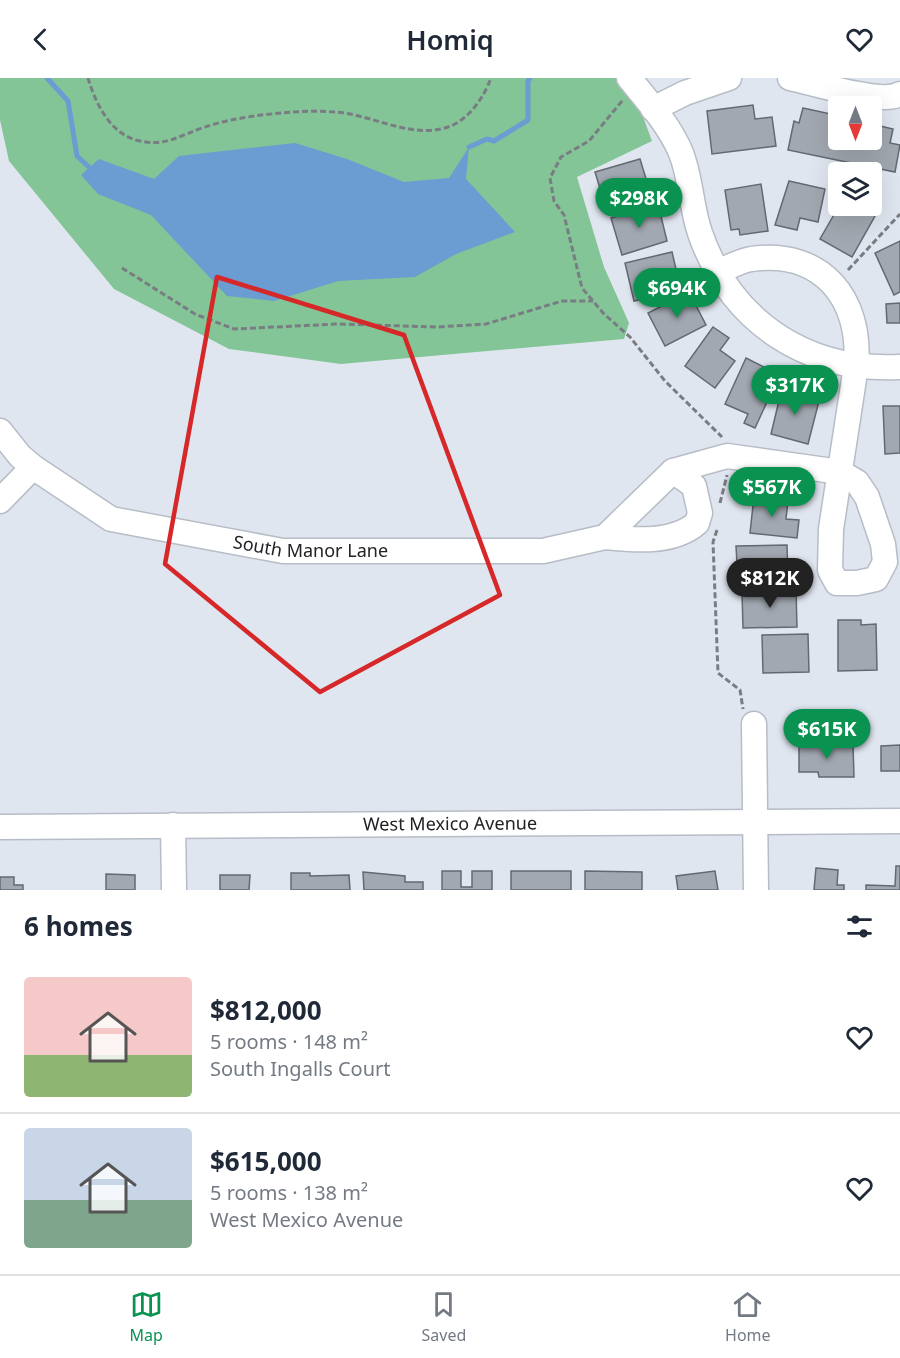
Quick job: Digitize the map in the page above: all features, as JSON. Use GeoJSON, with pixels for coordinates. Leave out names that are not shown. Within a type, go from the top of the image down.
{"type":"FeatureCollection","features":[{"type":"Feature","properties":{"kind":"street"},"geometry":{"type":"LineString","coordinates":[[653,109],[685,93],[729,78]]}},
{"type":"Feature","properties":{"kind":"street"},"geometry":{"type":"LineString","coordinates":[[790,78],[865,95],[894,97],[900,94]]}},
{"type":"Feature","properties":{"kind":"street"},"geometry":{"type":"LineString","coordinates":[[633,83],[681,153],[699,232],[716,273],[740,307],[800,350],[856,366],[900,367]]}},
{"type":"Feature","properties":{"kind":"street"},"geometry":{"type":"LineString","coordinates":[[605,537],[673,471],[727,456],[840,472],[857,351],[854,323],[836,284],[816,269],[795,262],[768,258],[749,259],[716,273]]}},
{"type":"Feature","properties":{"kind":"street","name":"South Manor Lane"},"geometry":{"type":"LineString","coordinates":[[0,430],[20,456],[33,467],[111,519],[284,551],[543,551],[605,537],[655,538],[678,534],[697,523],[700,513],[694,486],[673,471]]}},
{"type":"Feature","properties":{"kind":"street"},"geometry":{"type":"LineString","coordinates":[[0,501],[33,467]]}},
{"type":"Feature","properties":{"kind":"street"},"geometry":{"type":"LineString","coordinates":[[754,724],[756,890]]}},
{"type":"Feature","properties":{"kind":"street","name":"West Mexico Avenue"},"geometry":{"type":"LineString","coordinates":[[0,827],[900,821]]}},
{"type":"Feature","properties":{"kind":"street"},"geometry":{"type":"LineString","coordinates":[[173,825],[174,890]]}},
{"type":"Feature","properties":{"kind":"path"},"geometry":{"type":"LineString","coordinates":[[88,78],[101,111],[115,128],[135,140],[167,143],[207,126],[280,113],[323,111],[349,114],[423,131],[449,127],[482,102],[492,78]]}},
{"type":"Feature","properties":{"kind":"path"},"geometry":{"type":"LineString","coordinates":[[633,83],[589,141],[561,157],[550,178],[554,201],[564,215],[582,288],[630,337],[665,381],[724,439],[727,479],[720,496],[720,508]]}},
{"type":"Feature","properties":{"kind":"path"},"geometry":{"type":"LineString","coordinates":[[836,284],[900,214]]}},
{"type":"Feature","properties":{"kind":"path"},"geometry":{"type":"LineString","coordinates":[[122,267],[195,314],[234,329],[338,324],[437,327],[486,324],[562,301],[593,301]]}},
{"type":"Feature","properties":{"kind":"path"},"geometry":{"type":"LineString","coordinates":[[721,520],[713,542],[718,673],[740,690],[743,715],[754,724]]}},
{"type":"Feature","properties":{"kind":"highlighted area"},"geometry":{"type":"Polygon","coordinates":[[[217,277],[404,335],[500,595],[320,692],[165,564],[217,277]]]}},
{"type":"Feature","properties":{"kind":"green space"},"geometry":{"type":"Polygon","coordinates":[[[0,78],[616,78],[639,106],[652,141],[577,177],[604,267],[629,323],[624,339],[341,364],[229,349],[114,289],[9,161],[0,120],[0,78]]]}},
{"type":"Feature","properties":{"kind":"water"},"geometry":{"type":"Polygon","coordinates":[[[295,143],[347,159],[404,182],[449,178],[469,147],[466,179],[515,232],[456,254],[415,277],[338,281],[274,301],[227,296],[151,215],[98,194],[81,175],[99,159],[154,179],[179,156],[295,143]]]}},
{"type":"Feature","properties":{"kind":"building"},"geometry":{"type":"Polygon","coordinates":[[[753,105],[755,119],[772,117],[776,146],[712,154],[707,111],[753,105]]]}},
{"type":"Feature","properties":{"kind":"building"},"geometry":{"type":"Polygon","coordinates":[[[803,108],[828,113],[828,150],[882,150],[882,126],[893,129],[890,143],[900,145],[895,172],[882,169],[882,162],[846,162],[788,150],[794,121],[799,123],[803,108]]]}},
{"type":"Feature","properties":{"kind":"building"},"geometry":{"type":"Polygon","coordinates":[[[640,159],[651,195],[606,208],[595,172],[640,159]]]}},
{"type":"Feature","properties":{"kind":"building"},"geometry":{"type":"Polygon","coordinates":[[[789,181],[825,189],[818,222],[800,218],[797,230],[775,225],[789,181]]]}},
{"type":"Feature","properties":{"kind":"building"},"geometry":{"type":"Polygon","coordinates":[[[761,184],[768,231],[740,235],[739,229],[731,230],[725,190],[761,184]]]}},
{"type":"Feature","properties":{"kind":"building"},"geometry":{"type":"Polygon","coordinates":[[[658,204],[667,241],[622,255],[611,218],[658,204]]]}},
{"type":"Feature","properties":{"kind":"building"},"geometry":{"type":"Polygon","coordinates":[[[833,216],[875,216],[852,257],[820,239],[833,216]]]}},
{"type":"Feature","properties":{"kind":"building"},"geometry":{"type":"Polygon","coordinates":[[[900,241],[900,292],[894,295],[875,253],[900,241]]]}},
{"type":"Feature","properties":{"kind":"building"},"geometry":{"type":"Polygon","coordinates":[[[672,252],[676,269],[663,273],[668,293],[634,301],[625,263],[672,252]]]}},
{"type":"Feature","properties":{"kind":"building"},"geometry":{"type":"Polygon","coordinates":[[[689,292],[706,325],[665,346],[648,313],[689,292]]]}},
{"type":"Feature","properties":{"kind":"building"},"geometry":{"type":"Polygon","coordinates":[[[900,303],[900,323],[887,323],[886,304],[900,303]]]}},
{"type":"Feature","properties":{"kind":"building"},"geometry":{"type":"Polygon","coordinates":[[[713,327],[729,338],[720,350],[735,361],[715,388],[685,366],[713,327]]]}},
{"type":"Feature","properties":{"kind":"building"},"geometry":{"type":"Polygon","coordinates":[[[746,358],[764,367],[757,381],[773,389],[755,428],[744,423],[748,414],[725,404],[746,358]]]}},
{"type":"Feature","properties":{"kind":"building"},"geometry":{"type":"Polygon","coordinates":[[[782,388],[820,397],[808,444],[771,434],[782,388]]]}},
{"type":"Feature","properties":{"kind":"building"},"geometry":{"type":"Polygon","coordinates":[[[883,406],[900,406],[900,453],[885,454],[883,406]]]}},
{"type":"Feature","properties":{"kind":"building"},"geometry":{"type":"Polygon","coordinates":[[[754,496],[788,500],[786,519],[799,520],[797,538],[750,533],[754,496]]]}},
{"type":"Feature","properties":{"kind":"building"},"geometry":{"type":"Polygon","coordinates":[[[787,545],[788,582],[742,583],[741,564],[737,564],[736,546],[787,545]]]}},
{"type":"Feature","properties":{"kind":"building"},"geometry":{"type":"Polygon","coordinates":[[[796,590],[797,627],[743,628],[742,592],[796,590]]]}},
{"type":"Feature","properties":{"kind":"building"},"geometry":{"type":"Polygon","coordinates":[[[838,620],[861,620],[861,625],[876,624],[877,670],[838,671],[838,620]]]}},
{"type":"Feature","properties":{"kind":"building"},"geometry":{"type":"Polygon","coordinates":[[[808,634],[809,672],[763,673],[762,635],[808,634]]]}},
{"type":"Feature","properties":{"kind":"building"},"geometry":{"type":"Polygon","coordinates":[[[853,745],[854,777],[819,777],[818,772],[799,772],[799,746],[853,745]]]}},
{"type":"Feature","properties":{"kind":"building"},"geometry":{"type":"Polygon","coordinates":[[[900,745],[900,771],[881,771],[881,746],[900,745]]]}},
{"type":"Feature","properties":{"kind":"building"},"geometry":{"type":"Polygon","coordinates":[[[896,866],[900,866],[900,890],[866,890],[866,885],[895,886],[896,866]]]}},
{"type":"Feature","properties":{"kind":"building"},"geometry":{"type":"Polygon","coordinates":[[[816,868],[838,870],[837,885],[844,885],[844,890],[814,890],[816,868]]]}},
{"type":"Feature","properties":{"kind":"building"},"geometry":{"type":"Polygon","coordinates":[[[442,871],[461,871],[461,887],[472,887],[472,871],[492,871],[492,890],[442,890],[442,871]]]}},
{"type":"Feature","properties":{"kind":"building"},"geometry":{"type":"Polygon","coordinates":[[[511,871],[571,871],[571,890],[511,890],[511,871]]]}},
{"type":"Feature","properties":{"kind":"building"},"geometry":{"type":"Polygon","coordinates":[[[585,871],[642,872],[642,890],[585,890],[585,871]]]}},
{"type":"Feature","properties":{"kind":"building"},"geometry":{"type":"Polygon","coordinates":[[[715,871],[718,890],[678,890],[676,876],[715,871]]]}},
{"type":"Feature","properties":{"kind":"building"},"geometry":{"type":"Polygon","coordinates":[[[363,872],[405,876],[405,882],[423,882],[423,890],[364,890],[363,872]]]}},
{"type":"Feature","properties":{"kind":"building"},"geometry":{"type":"Polygon","coordinates":[[[291,873],[310,873],[310,876],[349,875],[350,890],[291,890],[291,873]]]}},
{"type":"Feature","properties":{"kind":"building"},"geometry":{"type":"Polygon","coordinates":[[[106,874],[135,875],[135,890],[106,890],[106,874]]]}},
{"type":"Feature","properties":{"kind":"building"},"geometry":{"type":"Polygon","coordinates":[[[220,875],[250,875],[249,890],[220,890],[220,875]]]}},
{"type":"Feature","properties":{"kind":"building"},"geometry":{"type":"Polygon","coordinates":[[[0,877],[14,877],[14,885],[23,885],[23,890],[0,890],[0,877]]]}},
{"type":"Feature","properties":{"kind":"waterway"},"geometry":{"type":"LineString","coordinates":[[47,78],[68,101],[77,156],[91,169]]}},
{"type":"Feature","properties":{"kind":"waterway"},"geometry":{"type":"LineString","coordinates":[[469,147],[487,139],[494,141],[528,120],[528,81],[530,78]]}}]}
